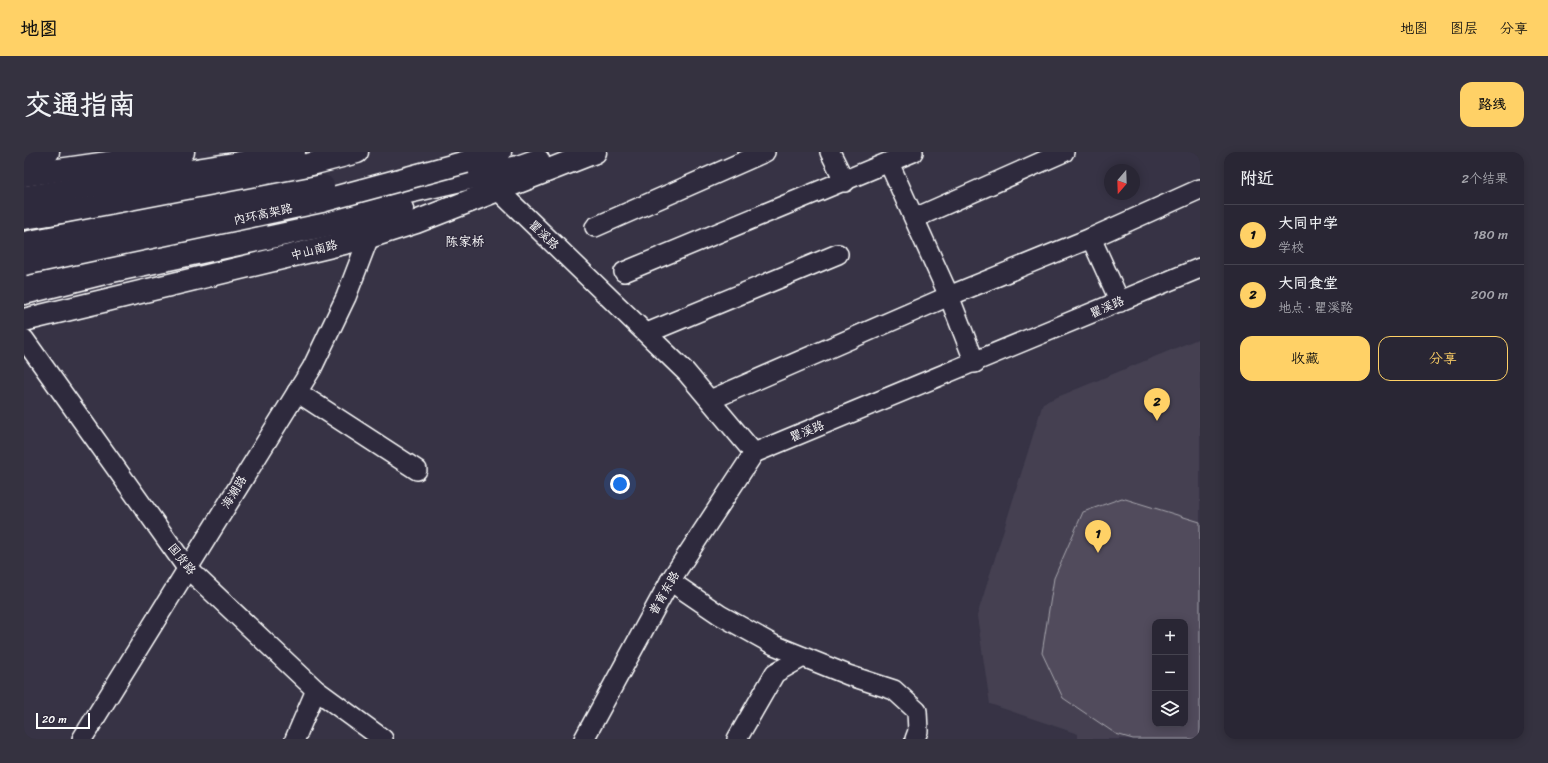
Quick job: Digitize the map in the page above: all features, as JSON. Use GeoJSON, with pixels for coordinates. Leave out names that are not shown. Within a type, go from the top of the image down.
{"type":"FeatureCollection","features":[{"type":"Feature","properties":{"kind":"main road"},"geometry":{"type":"LineString","coordinates":[[24,155],[48,152]]}},
{"type":"Feature","properties":{"kind":"main road"},"geometry":{"type":"LineString","coordinates":[[24,175],[183,152]]}},
{"type":"Feature","properties":{"kind":"main road"},"geometry":{"type":"LineString","coordinates":[[24,197],[226,165],[294,152]]}},
{"type":"Feature","properties":{"kind":"main road"},"geometry":{"type":"LineString","coordinates":[[24,218],[254,179],[357,152]]}},
{"type":"Feature","properties":{"kind":"main road","name":"内环高架路"},"geometry":{"type":"LineString","coordinates":[[24,264],[322,201],[500,152]]}},
{"type":"Feature","properties":{"kind":"main road"},"geometry":{"type":"LineString","coordinates":[[24,293],[112,271],[402,209],[560,152]]}},
{"type":"Feature","properties":{"kind":"main road","name":"中山南路"},"geometry":{"type":"LineString","coordinates":[[24,320],[369,237],[416,222],[595,152]]}},
{"type":"Feature","properties":{"kind":"main road"},"geometry":{"type":"LineString","coordinates":[[24,243],[318,187],[466,162]]}},
{"type":"Feature","properties":{"kind":"main road"},"geometry":{"type":"LineString","coordinates":[[24,276],[518,167]]}},
{"type":"Feature","properties":{"kind":"street"},"geometry":{"type":"LineString","coordinates":[[595,227],[765,152]]}},
{"type":"Feature","properties":{"kind":"street"},"geometry":{"type":"LineString","coordinates":[[830,152],[845,182]]}},
{"type":"Feature","properties":{"kind":"street"},"geometry":{"type":"LineString","coordinates":[[624,272],[845,182],[912,152]]}},
{"type":"Feature","properties":{"kind":"street"},"geometry":{"type":"LineString","coordinates":[[915,218],[1064,152]]}},
{"type":"Feature","properties":{"kind":"street"},"geometry":{"type":"LineString","coordinates":[[889,163],[949,296],[974,363]]}},
{"type":"Feature","properties":{"kind":"street"},"geometry":{"type":"LineString","coordinates":[[710,400],[949,296],[1091,238],[1200,189]]}},
{"type":"Feature","properties":{"kind":"street","name":"瞿溪路"},"geometry":{"type":"LineString","coordinates":[[498,190],[686,372],[754,453],[1200,268]]}},
{"type":"Feature","properties":{"kind":"street","name":"海潮路"},"geometry":{"type":"LineString","coordinates":[[82,739],[312,368],[346,298],[369,237]]}},
{"type":"Feature","properties":{"kind":"street"},"geometry":{"type":"LineString","coordinates":[[1091,238],[1120,302]]}},
{"type":"Feature","properties":{"kind":"street"},"geometry":{"type":"LineString","coordinates":[[647,333],[838,254]]}},
{"type":"Feature","properties":{"kind":"street","name":"国货路"},"geometry":{"type":"LineString","coordinates":[[24,339],[187,568],[316,690],[383,739]]}},
{"type":"Feature","properties":{"kind":"street"},"geometry":{"type":"LineString","coordinates":[[296,392],[417,470]]}},
{"type":"Feature","properties":{"kind":"street","name":"普育东路"},"geometry":{"type":"LineString","coordinates":[[584,739],[670,581],[754,453]]}},
{"type":"Feature","properties":{"kind":"street"},"geometry":{"type":"LineString","coordinates":[[670,581],[720,615],[774,645],[848,675],[894,690],[917,711],[918,731],[915,739]]}},
{"type":"Feature","properties":{"kind":"street"},"geometry":{"type":"LineString","coordinates":[[736,739],[775,673],[803,657]]}},
{"type":"Feature","properties":{"kind":"street"},"geometry":{"type":"LineString","coordinates":[[295,739],[316,690]]}},
{"type":"Feature","properties":{"kind":"shaded area"},"geometry":{"type":"Polygon","coordinates":[[[1200,338],[1200,739],[1078,739],[1078,734],[990,704],[977,616],[1043,403],[1200,338]]]}},
{"type":"Feature","properties":{"kind":"shaded area"},"geometry":{"type":"Polygon","coordinates":[[[1122,498],[1200,522],[1200,739],[1133,739],[1116,734],[1063,698],[1042,653],[1054,578],[1083,512],[1122,498]]]}},
{"type":"Feature","properties":{"kind":"place","name":"大同食堂"},"geometry":{"type":"Point","coordinates":[1157,421]}},
{"type":"Feature","properties":{"kind":"place","name":"大同中学"},"geometry":{"type":"Point","coordinates":[1098,553]}},
{"type":"Feature","properties":{"kind":"district","name":"陈家桥"},"geometry":{"type":"Point","coordinates":[465,241]}}]}
